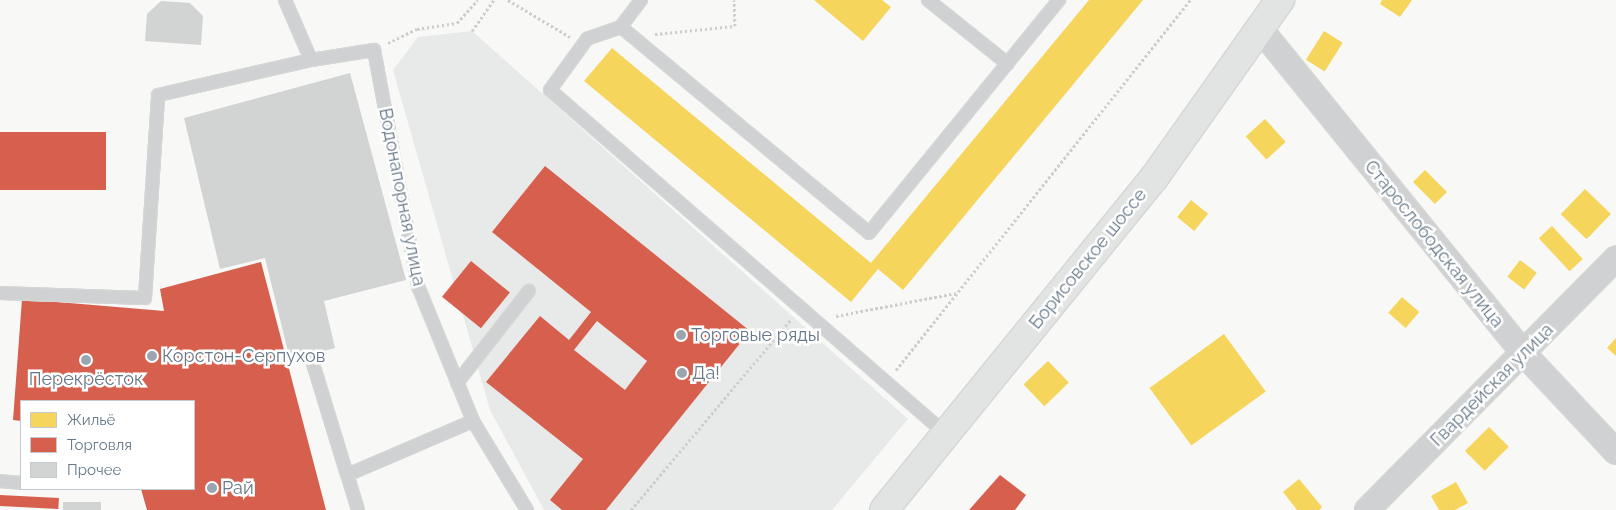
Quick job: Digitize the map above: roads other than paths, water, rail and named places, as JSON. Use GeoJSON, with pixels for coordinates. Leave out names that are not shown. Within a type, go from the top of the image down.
{"type":"FeatureCollection","features":[{"type":"Feature","properties":{"kind":"main road","name":"Борисовское шоссе"},"geometry":{"type":"LineString","coordinates":[[884,510],[947,435],[1154,178],[1280,0]]}},
{"type":"Feature","properties":{"kind":"street","name":"Старослободская улица"},"geometry":{"type":"LineString","coordinates":[[1260,30],[1524,354],[1616,452]]}},
{"type":"Feature","properties":{"kind":"street","name":"Гвардейская улица"},"geometry":{"type":"LineString","coordinates":[[1367,510],[1524,354],[1616,258]]}},
{"type":"Feature","properties":{"kind":"lane"},"geometry":{"type":"LineString","coordinates":[[0,303],[0,293],[145,298],[158,95],[311,60],[285,0]]}},
{"type":"Feature","properties":{"kind":"lane"},"geometry":{"type":"LineString","coordinates":[[641,0],[620,27],[583,44],[550,90],[947,435]]}},
{"type":"Feature","properties":{"kind":"lane"},"geometry":{"type":"LineString","coordinates":[[928,0],[1008,64]]}},
{"type":"Feature","properties":{"kind":"lane"},"geometry":{"type":"LineString","coordinates":[[620,27],[869,233],[1059,0]]}},
{"type":"Feature","properties":{"kind":"lane","name":"Водонапорная улица"},"geometry":{"type":"LineString","coordinates":[[311,60],[374,50],[418,286],[473,421],[527,510]]}},
{"type":"Feature","properties":{"kind":"lane"},"geometry":{"type":"LineString","coordinates":[[458,383],[529,291]]}},
{"type":"Feature","properties":{"kind":"lane"},"geometry":{"type":"LineString","coordinates":[[310,357],[358,510]]}},
{"type":"Feature","properties":{"kind":"lane"},"geometry":{"type":"LineString","coordinates":[[347,475],[473,421]]}},
{"type":"Feature","properties":{"kind":"lane"},"geometry":{"type":"LineString","coordinates":[[0,482],[20,483]]}},
{"type":"Feature","properties":{"kind":"place","name":"Торговые ряды"},"geometry":{"type":"Point","coordinates":[681,335]}},
{"type":"Feature","properties":{"kind":"place","name":"Корстон-Серпухов"},"geometry":{"type":"Point","coordinates":[152,356]}},
{"type":"Feature","properties":{"kind":"place","name":"Перекрёсток"},"geometry":{"type":"Point","coordinates":[86,360]}},
{"type":"Feature","properties":{"kind":"place","name":"Да!"},"geometry":{"type":"Point","coordinates":[682,373]}},
{"type":"Feature","properties":{"kind":"place","name":"Рай"},"geometry":{"type":"Point","coordinates":[212,488]}}]}
